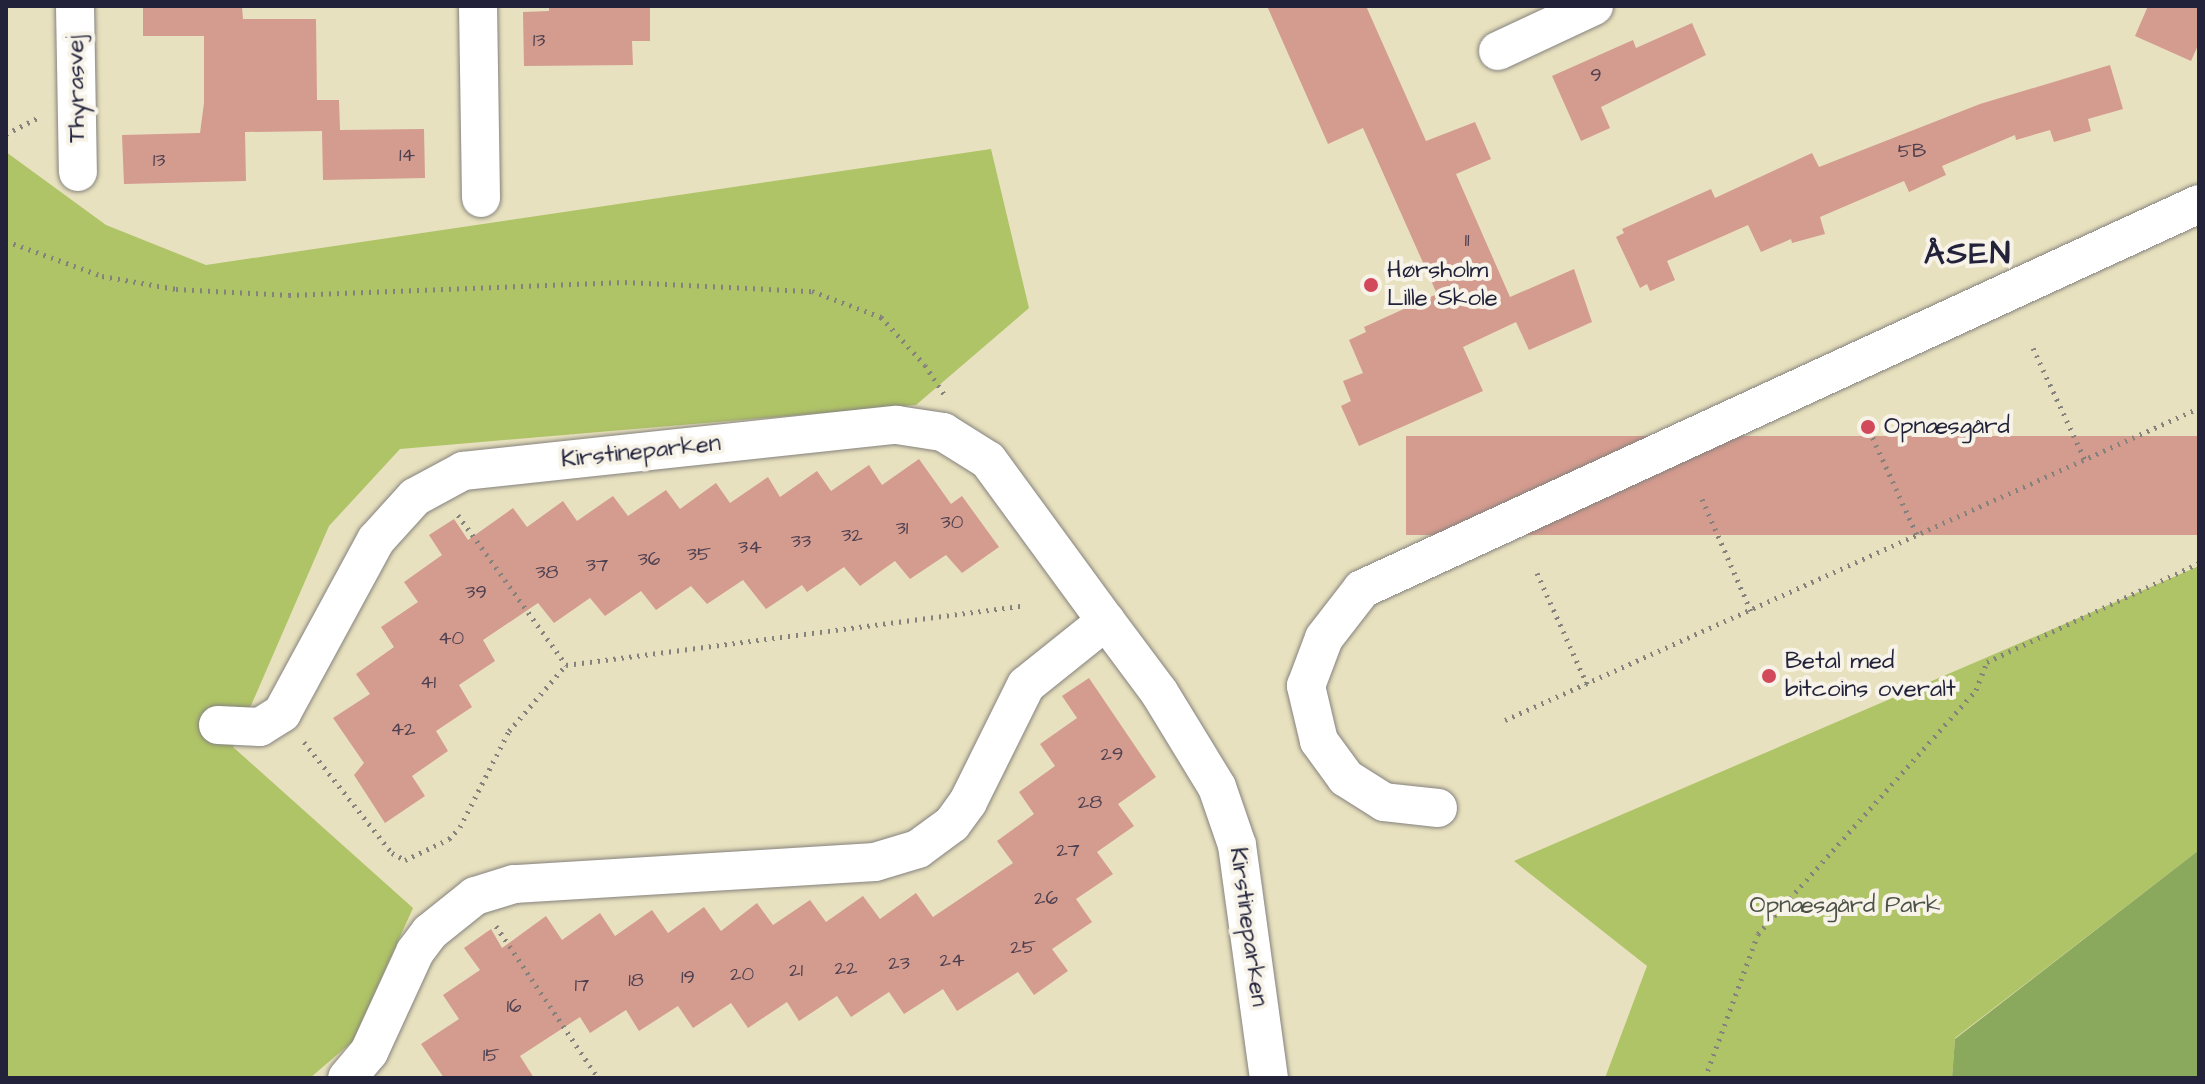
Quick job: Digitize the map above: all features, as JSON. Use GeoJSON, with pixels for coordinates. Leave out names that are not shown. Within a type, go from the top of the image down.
{"type":"FeatureCollection","features":[{"type":"Feature","properties":{"kind":"street","name":"Thyrasvej"},"geometry":{"type":"LineString","coordinates":[[75,6],[78,172]]}},
{"type":"Feature","properties":{"kind":"street"},"geometry":{"type":"LineString","coordinates":[[478,6],[481,198]]}},
{"type":"Feature","properties":{"kind":"street"},"geometry":{"type":"LineString","coordinates":[[1498,51],[1594,6]]}},
{"type":"Feature","properties":{"kind":"street"},"geometry":{"type":"LineString","coordinates":[[1438,808],[1384,802],[1346,778],[1319,741],[1306,686],[1324,638],[1362,589],[2199,204]]}},
{"type":"Feature","properties":{"kind":"street","name":"Kirstineparken"},"geometry":{"type":"LineString","coordinates":[[282,713],[376,540],[415,497],[463,471],[897,425],[943,432],[988,460],[1159,692],[1217,787],[1237,845],[1269,1078]]}},
{"type":"Feature","properties":{"kind":"street"},"geometry":{"type":"LineString","coordinates":[[347,1078],[369,1052],[415,952],[430,932],[475,896],[514,884],[899,858],[952,824],[981,778],[1026,685],[1106,621]]}},
{"type":"Feature","properties":{"kind":"street"},"geometry":{"type":"LineString","coordinates":[[218,725],[260,727],[282,713]]}},
{"type":"Feature","properties":{"kind":"path"},"geometry":{"type":"LineString","coordinates":[[6,241],[102,276],[176,289],[289,295],[625,282],[812,291],[881,317],[925,365],[949,400]]}},
{"type":"Feature","properties":{"kind":"path"},"geometry":{"type":"LineString","coordinates":[[2033,348],[2085,460]]}},
{"type":"Feature","properties":{"kind":"path"},"geometry":{"type":"LineString","coordinates":[[1505,720],[1918,537],[2199,408]]}},
{"type":"Feature","properties":{"kind":"path"},"geometry":{"type":"LineString","coordinates":[[1866,423],[1918,537]]}},
{"type":"Feature","properties":{"kind":"path"},"geometry":{"type":"LineString","coordinates":[[436,485],[566,665]]}},
{"type":"Feature","properties":{"kind":"path"},"geometry":{"type":"LineString","coordinates":[[1702,499],[1751,611]]}},
{"type":"Feature","properties":{"kind":"path"},"geometry":{"type":"LineString","coordinates":[[1705,1078],[1758,934],[1976,690],[1987,662],[2199,563]]}},
{"type":"Feature","properties":{"kind":"path"},"geometry":{"type":"LineString","coordinates":[[1537,573],[1587,684]]}},
{"type":"Feature","properties":{"kind":"path"},"geometry":{"type":"LineString","coordinates":[[282,713],[392,853],[405,860],[449,839],[460,827],[509,731],[566,665],[1025,605]]}},
{"type":"Feature","properties":{"kind":"path"},"geometry":{"type":"LineString","coordinates":[[475,896],[598,1078]]}},
{"type":"Feature","properties":{"kind":"green space"},"geometry":{"type":"Polygon","coordinates":[[[991,149],[1029,308],[916,405],[400,449],[329,526],[233,747],[413,908],[353,1041],[310,1078],[6,1078],[6,152],[106,225],[206,265],[991,149]]]}},
{"type":"Feature","properties":{"kind":"green space","name":"Opnæsgård Park"},"geometry":{"type":"Polygon","coordinates":[[[2199,566],[2199,850],[1955,1038],[1952,1078],[1605,1078],[1647,966],[1514,861],[2199,566]]]}},
{"type":"Feature","properties":{"kind":"green space"},"geometry":{"type":"Polygon","coordinates":[[[2199,850],[2199,1078],[1952,1078],[1955,1039],[2199,850]]]}},
{"type":"Feature","properties":{"kind":"building"},"geometry":{"type":"Polygon","coordinates":[[[143,6],[242,6],[243,19],[316,19],[317,100],[339,100],[340,130],[424,129],[425,178],[323,180],[322,131],[245,132],[246,181],[124,184],[122,135],[200,133],[204,103],[204,36],[143,36],[143,6]]]}},
{"type":"Feature","properties":{"kind":"building"},"geometry":{"type":"Polygon","coordinates":[[[549,6],[650,6],[650,41],[632,41],[633,65],[524,66],[523,12],[549,11],[549,6]]]}},
{"type":"Feature","properties":{"kind":"building"},"geometry":{"type":"Polygon","coordinates":[[[1267,6],[1366,6],[1426,141],[1475,122],[1491,159],[1456,174],[1510,297],[1574,269],[1592,322],[1529,350],[1516,322],[1463,347],[1483,391],[1359,446],[1341,406],[1351,401],[1343,381],[1363,373],[1349,340],[1366,332],[1364,327],[1437,294],[1363,128],[1328,144],[1267,6]]]}},
{"type":"Feature","properties":{"kind":"building"},"geometry":{"type":"Polygon","coordinates":[[[2148,6],[2199,6],[2199,43],[2191,61],[2135,36],[2148,6]]]}},
{"type":"Feature","properties":{"kind":"building"},"geometry":{"type":"Polygon","coordinates":[[[1692,23],[1706,55],[1601,107],[1610,128],[1581,141],[1552,76],[1633,40],[1636,48],[1692,23]]]}},
{"type":"Feature","properties":{"kind":"building"},"geometry":{"type":"Polygon","coordinates":[[[2110,65],[2123,109],[2088,119],[2091,131],[2054,142],[2050,130],[2016,140],[2015,135],[1942,166],[1946,175],[1909,192],[1904,181],[1820,217],[1825,234],[1792,243],[1791,239],[1761,252],[1748,225],[1667,261],[1675,280],[1650,291],[1647,284],[1640,288],[1616,237],[1624,233],[1622,229],[1711,189],[1715,198],[1812,153],[1819,167],[1980,104],[2110,65]]]}},
{"type":"Feature","properties":{"kind":"building"},"geometry":{"type":"Polygon","coordinates":[[[1406,436],[2199,436],[2199,535],[1406,535],[1406,436]]]}},
{"type":"Feature","properties":{"kind":"building"},"geometry":{"type":"Polygon","coordinates":[[[919,459],[951,504],[962,496],[999,547],[962,573],[946,555],[910,579],[895,561],[860,586],[844,567],[807,592],[802,585],[766,609],[743,580],[707,604],[691,586],[656,610],[641,591],[605,616],[590,598],[554,623],[538,603],[483,640],[495,661],[459,685],[472,707],[436,731],[448,751],[412,776],[425,796],[385,823],[354,775],[364,763],[333,718],[370,694],[356,674],[394,647],[381,627],[418,602],[404,582],[442,555],[429,535],[454,519],[468,540],[513,508],[527,527],[563,501],[577,521],[613,496],[628,516],[666,490],[680,509],[716,483],[730,503],[768,477],[780,497],[817,471],[831,491],[869,465],[882,485],[919,459]]]}},
{"type":"Feature","properties":{"kind":"building"},"geometry":{"type":"Polygon","coordinates":[[[1089,678],[1156,777],[1118,804],[1134,826],[1097,852],[1113,874],[1076,899],[1092,922],[1052,949],[1068,971],[1034,995],[1018,972],[957,1011],[943,989],[904,1014],[889,992],[851,1017],[837,996],[799,1021],[787,1002],[748,1028],[731,1003],[693,1028],[678,1006],[639,1031],[626,1010],[590,1033],[580,1017],[520,1056],[534,1078],[444,1078],[421,1044],[459,1019],[443,995],[480,970],[464,948],[491,929],[502,948],[546,916],[562,940],[600,913],[615,936],[652,910],[668,933],[704,907],[721,931],[757,903],[773,925],[810,900],[826,922],[863,896],[880,919],[916,893],[933,917],[1013,863],[997,841],[1034,814],[1019,792],[1055,766],[1040,744],[1077,718],[1062,696],[1089,678]]]}},
{"type":"Feature","properties":{"kind":"place","name":"Hørsholm Lille Skole"},"geometry":{"type":"Point","coordinates":[1371,285]}},
{"type":"Feature","properties":{"kind":"place","name":"Opnæsgård"},"geometry":{"type":"Point","coordinates":[1868,427]}},
{"type":"Feature","properties":{"kind":"place","name":"Betal med bitcoins overalt"},"geometry":{"type":"Point","coordinates":[1769,676]}},
{"type":"Feature","properties":{"kind":"district","name":"ÅSEN"},"geometry":{"type":"Point","coordinates":[1968,254]}}]}
